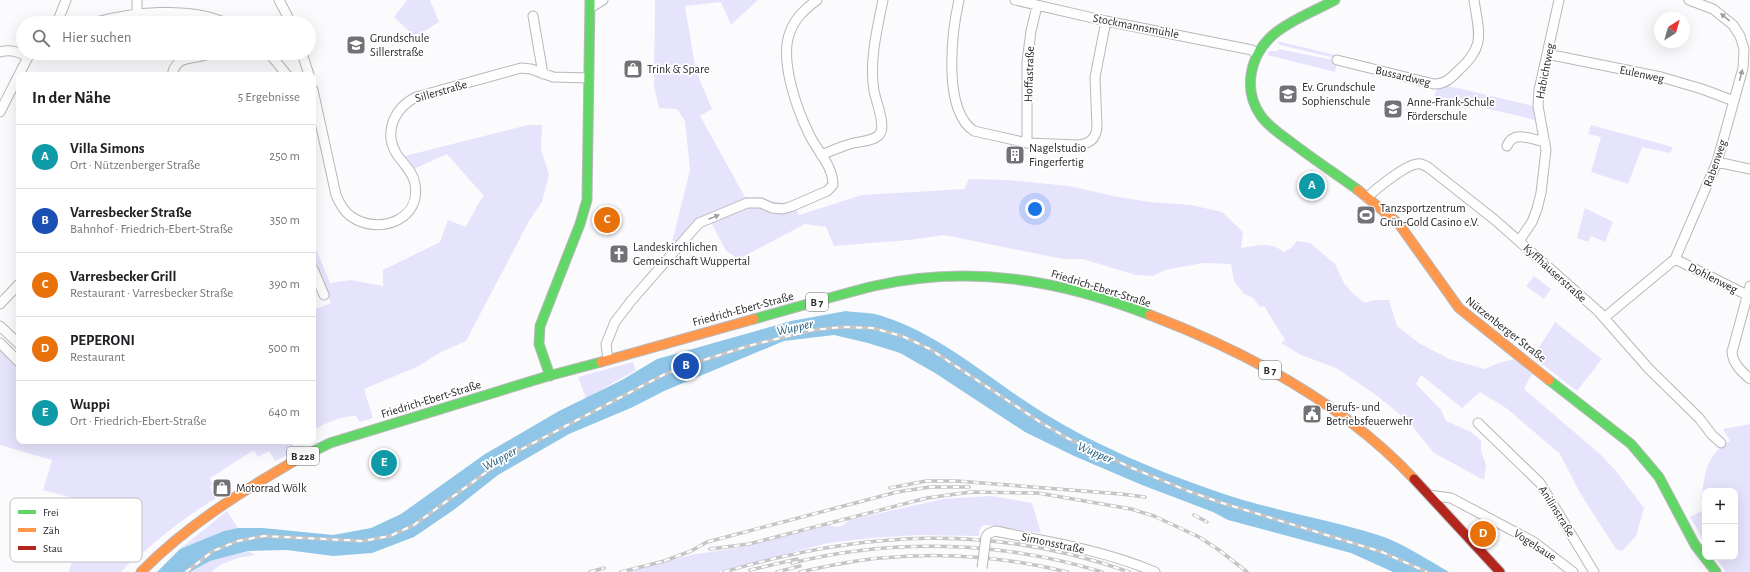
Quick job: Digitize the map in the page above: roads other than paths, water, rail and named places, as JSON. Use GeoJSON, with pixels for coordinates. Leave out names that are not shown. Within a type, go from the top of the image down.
{"type":"FeatureCollection","features":[{"type":"Feature","properties":{"kind":"main road","name":"Nützenberger Straße"},"geometry":{"type":"LineString","coordinates":[[1335,0],[1299,18],[1277,32],[1256,54],[1250,70],[1250,87],[1257,110],[1274,130],[1368,198],[1390,216],[1402,228],[1418,249],[1449,297],[1459,308],[1631,444],[1659,477],[1695,545],[1716,572]]}},
{"type":"Feature","properties":{"kind":"main road"},"geometry":{"type":"LineString","coordinates":[[550,376],[540,344],[540,326],[580,224],[587,200],[590,4]]}},
{"type":"Feature","properties":{"kind":"main road","name":"Friedrich-Ebert-Straße"},"geometry":{"type":"LineString","coordinates":[[141,572],[180,536],[209,514],[310,452],[330,443],[550,376],[867,288],[911,279],[936,276],[980,275],[1036,282],[1094,296],[1156,317],[1217,342],[1257,362],[1306,390],[1376,442],[1402,466],[1500,572]]}},
{"type":"Feature","properties":{"kind":"street"},"geometry":{"type":"LineString","coordinates":[[60,16],[66,0]]}},
{"type":"Feature","properties":{"kind":"street"},"geometry":{"type":"LineString","coordinates":[[137,0],[138,15]]}},
{"type":"Feature","properties":{"kind":"street"},"geometry":{"type":"LineString","coordinates":[[278,0],[287,16]]}},
{"type":"Feature","properties":{"kind":"street"},"geometry":{"type":"LineString","coordinates":[[590,4],[603,0]]}},
{"type":"Feature","properties":{"kind":"street"},"geometry":{"type":"LineString","coordinates":[[608,360],[606,344],[615,322],[631,301],[699,223],[747,203],[761,203],[772,208],[782,209],[799,204],[827,191],[833,185],[833,177],[810,135],[799,109],[790,75],[786,50],[789,34],[793,24],[802,12],[817,0]]}},
{"type":"Feature","properties":{"kind":"street"},"geometry":{"type":"LineString","coordinates":[[821,154],[850,144],[873,139],[879,135],[882,130],[882,122],[874,89],[873,72],[875,46],[883,0]]}},
{"type":"Feature","properties":{"kind":"street"},"geometry":{"type":"LineString","coordinates":[[960,0],[953,32],[952,71],[959,110],[967,127],[974,131],[986,135],[1027,143],[1078,145],[1085,144],[1097,134],[1095,77],[1106,20]]}},
{"type":"Feature","properties":{"kind":"street","name":"Stockmannsmühle"},"geometry":{"type":"LineString","coordinates":[[1015,0],[1037,6],[1252,50],[1256,54]]}},
{"type":"Feature","properties":{"kind":"street","name":"Bussardweg"},"geometry":{"type":"LineString","coordinates":[[1337,60],[1434,84],[1446,82],[1470,61],[1477,48],[1479,35],[1474,0]]}},
{"type":"Feature","properties":{"kind":"street","name":"Habichtweg"},"geometry":{"type":"LineString","coordinates":[[1519,241],[1532,222],[1538,209],[1545,142],[1538,106],[1539,90],[1559,0]]}},
{"type":"Feature","properties":{"kind":"street","name":"Rabenweg"},"geometry":{"type":"LineString","coordinates":[[1604,318],[1675,259],[1717,162],[1734,101],[1744,58],[1744,49],[1740,36],[1730,21],[1718,11],[1689,0]]}},
{"type":"Feature","properties":{"kind":"street","name":"Hoffastraße"},"geometry":{"type":"LineString","coordinates":[[1027,143],[1027,62],[1031,31],[1037,6]]}},
{"type":"Feature","properties":{"kind":"street"},"geometry":{"type":"LineString","coordinates":[[121,16],[170,13],[200,16]]}},
{"type":"Feature","properties":{"kind":"street"},"geometry":{"type":"LineString","coordinates":[[533,16],[543,74]]}},
{"type":"Feature","properties":{"kind":"street"},"geometry":{"type":"LineString","coordinates":[[0,52],[7,50],[16,51]]}},
{"type":"Feature","properties":{"kind":"street","name":"Eulenweg"},"geometry":{"type":"LineString","coordinates":[[1547,54],[1660,77],[1702,89],[1734,101]]}},
{"type":"Feature","properties":{"kind":"street"},"geometry":{"type":"LineString","coordinates":[[21,72],[27,60]]}},
{"type":"Feature","properties":{"kind":"street"},"geometry":{"type":"LineString","coordinates":[[173,72],[176,66],[182,60]]}},
{"type":"Feature","properties":{"kind":"street"},"geometry":{"type":"LineString","coordinates":[[275,60],[285,72]]}},
{"type":"Feature","properties":{"kind":"street"},"geometry":{"type":"LineString","coordinates":[[304,60],[308,72]]}},
{"type":"Feature","properties":{"kind":"street","name":"Sillerstraße"},"geometry":{"type":"LineString","coordinates":[[316,125],[336,195],[343,209],[351,217],[361,222],[374,225],[389,224],[404,215],[410,208],[415,197],[415,184],[412,175],[391,142],[392,124],[396,113],[407,102],[416,96],[516,69],[531,69],[553,77],[589,78]]}},
{"type":"Feature","properties":{"kind":"street"},"geometry":{"type":"LineString","coordinates":[[0,112],[16,82]]}},
{"type":"Feature","properties":{"kind":"street"},"geometry":{"type":"LineString","coordinates":[[1507,146],[1513,137],[1518,136],[1545,142]]}},
{"type":"Feature","properties":{"kind":"street"},"geometry":{"type":"LineString","coordinates":[[1717,162],[1750,169]]}},
{"type":"Feature","properties":{"kind":"street","name":"Kyffhäuserstraße"},"geometry":{"type":"LineString","coordinates":[[1368,198],[1377,188],[1390,178],[1412,165],[1422,164],[1433,170],[1519,241],[1604,318],[1649,369],[1721,442]]}},
{"type":"Feature","properties":{"kind":"street","name":"Dohlenweg"},"geometry":{"type":"LineString","coordinates":[[1675,259],[1749,293]]}},
{"type":"Feature","properties":{"kind":"street"},"geometry":{"type":"LineString","coordinates":[[316,276],[324,295]]}},
{"type":"Feature","properties":{"kind":"street"},"geometry":{"type":"LineString","coordinates":[[0,304],[16,287]]}},
{"type":"Feature","properties":{"kind":"street"},"geometry":{"type":"LineString","coordinates":[[1749,293],[1732,352],[1732,358],[1739,369],[1750,379]]}},
{"type":"Feature","properties":{"kind":"street"},"geometry":{"type":"LineString","coordinates":[[0,326],[16,341]]}},
{"type":"Feature","properties":{"kind":"street"},"geometry":{"type":"LineString","coordinates":[[0,343],[16,359]]}},
{"type":"Feature","properties":{"kind":"street","name":"Anilinstraße"},"geometry":{"type":"LineString","coordinates":[[1478,423],[1540,483],[1594,572]]}},
{"type":"Feature","properties":{"kind":"street","name":"Vogelsaue"},"geometry":{"type":"LineString","coordinates":[[1429,495],[1451,498],[1534,542],[1573,572]]}},
{"type":"Feature","properties":{"kind":"street","name":"Simonsstraße"},"geometry":{"type":"LineString","coordinates":[[982,570],[986,537],[988,534],[995,531],[1059,543],[1112,557],[1155,572]]}},
{"type":"Feature","properties":{"kind":"water","name":"Wupper"},"geometry":{"type":"Polygon","coordinates":[[[846,311],[878,315],[904,324],[925,334],[965,359],[1042,412],[1065,426],[1114,451],[1192,483],[1243,500],[1345,525],[1387,538],[1449,572],[1393,572],[1351,553],[1228,520],[1213,512],[1142,485],[1074,456],[1025,432],[935,373],[900,353],[868,343],[834,335],[784,341],[664,391],[633,407],[569,434],[498,475],[455,509],[414,537],[372,553],[333,556],[287,550],[248,551],[210,561],[190,572],[157,572],[180,549],[224,531],[238,528],[263,528],[333,535],[371,528],[401,514],[485,454],[559,411],[622,380],[657,359],[791,321],[846,311]]]}},
{"type":"Feature","properties":{"kind":"railway"},"geometry":{"type":"LineString","coordinates":[[186,572],[213,551],[238,541],[264,536],[363,541],[390,536],[414,525],[492,468],[520,450],[663,375],[688,365],[748,346],[813,330],[842,327],[872,328],[902,336],[930,349],[1040,422],[1069,439],[1132,468],[1219,502],[1382,552],[1427,572]]}},
{"type":"Feature","properties":{"kind":"railway"},"geometry":{"type":"LineString","coordinates":[[890,488],[926,481],[957,481],[1145,497]]}},
{"type":"Feature","properties":{"kind":"railway"},"geometry":{"type":"LineString","coordinates":[[664,561],[691,551],[707,542],[897,492],[930,487],[969,487]]}},
{"type":"Feature","properties":{"kind":"railway"},"geometry":{"type":"LineString","coordinates":[[710,549],[749,544],[927,498],[971,492],[1038,493],[1131,509],[1154,516],[1199,537],[1219,550],[1247,572]]}},
{"type":"Feature","properties":{"kind":"railway"},"geometry":{"type":"LineString","coordinates":[[1194,515],[1207,522]]}},
{"type":"Feature","properties":{"kind":"railway"},"geometry":{"type":"LineString","coordinates":[[724,572],[775,558],[826,548],[877,541],[927,538],[977,540],[1027,546],[1078,556],[1129,572]]}},
{"type":"Feature","properties":{"kind":"railway"},"geometry":{"type":"LineString","coordinates":[[792,563],[831,555],[869,550],[948,546],[1026,554],[1102,572]]}},
{"type":"Feature","properties":{"kind":"railway"},"geometry":{"type":"LineString","coordinates":[[800,572],[861,560],[904,556],[951,556],[998,559],[1067,572]]}},
{"type":"Feature","properties":{"kind":"railway"},"geometry":{"type":"LineString","coordinates":[[750,570],[797,559]]}},
{"type":"Feature","properties":{"kind":"railway"},"geometry":{"type":"LineString","coordinates":[[621,572],[668,560]]}},
{"type":"Feature","properties":{"kind":"railway"},"geometry":{"type":"LineString","coordinates":[[777,572],[800,566]]}},
{"type":"Feature","properties":{"kind":"railway"},"geometry":{"type":"LineString","coordinates":[[590,572],[604,568]]}},
{"type":"Feature","properties":{"kind":"place","name":"Grundschule Sillerstraße"},"geometry":{"type":"Point","coordinates":[356,45]}},
{"type":"Feature","properties":{"kind":"place","name":"Trink & Spare"},"geometry":{"type":"Point","coordinates":[633,69]}},
{"type":"Feature","properties":{"kind":"place","name":"Ev. Grundschule Sophienschule"},"geometry":{"type":"Point","coordinates":[1288,94]}},
{"type":"Feature","properties":{"kind":"place","name":"Anne-Frank-Schule Förderschule"},"geometry":{"type":"Point","coordinates":[1393,109]}},
{"type":"Feature","properties":{"kind":"place","name":"Nagelstudio Fingerfertig"},"geometry":{"type":"Point","coordinates":[1015,155]}},
{"type":"Feature","properties":{"kind":"place","name":"Villa Simons"},"geometry":{"type":"Point","coordinates":[1312,186]}},
{"type":"Feature","properties":{"kind":"place","name":"Tanzsportzentrum Grün-Gold Casino e.V."},"geometry":{"type":"Point","coordinates":[1366,215]}},
{"type":"Feature","properties":{"kind":"place","name":"Varresbecker Grill"},"geometry":{"type":"Point","coordinates":[607,220]}},
{"type":"Feature","properties":{"kind":"place","name":"Landeskirchlichen Gemeinschaft Wuppertal"},"geometry":{"type":"Point","coordinates":[619,254]}},
{"type":"Feature","properties":{"kind":"place","name":"Varresbecker Straße"},"geometry":{"type":"Point","coordinates":[686,366]}},
{"type":"Feature","properties":{"kind":"place","name":"Berufs- und Betriebsfeuerwehr"},"geometry":{"type":"Point","coordinates":[1312,414]}},
{"type":"Feature","properties":{"kind":"place","name":"Wuppi"},"geometry":{"type":"Point","coordinates":[384,463]}},
{"type":"Feature","properties":{"kind":"place","name":"Motorrad Wölk"},"geometry":{"type":"Point","coordinates":[222,488]}},
{"type":"Feature","properties":{"kind":"place","name":"PEPERONI"},"geometry":{"type":"Point","coordinates":[1483,534]}}]}
